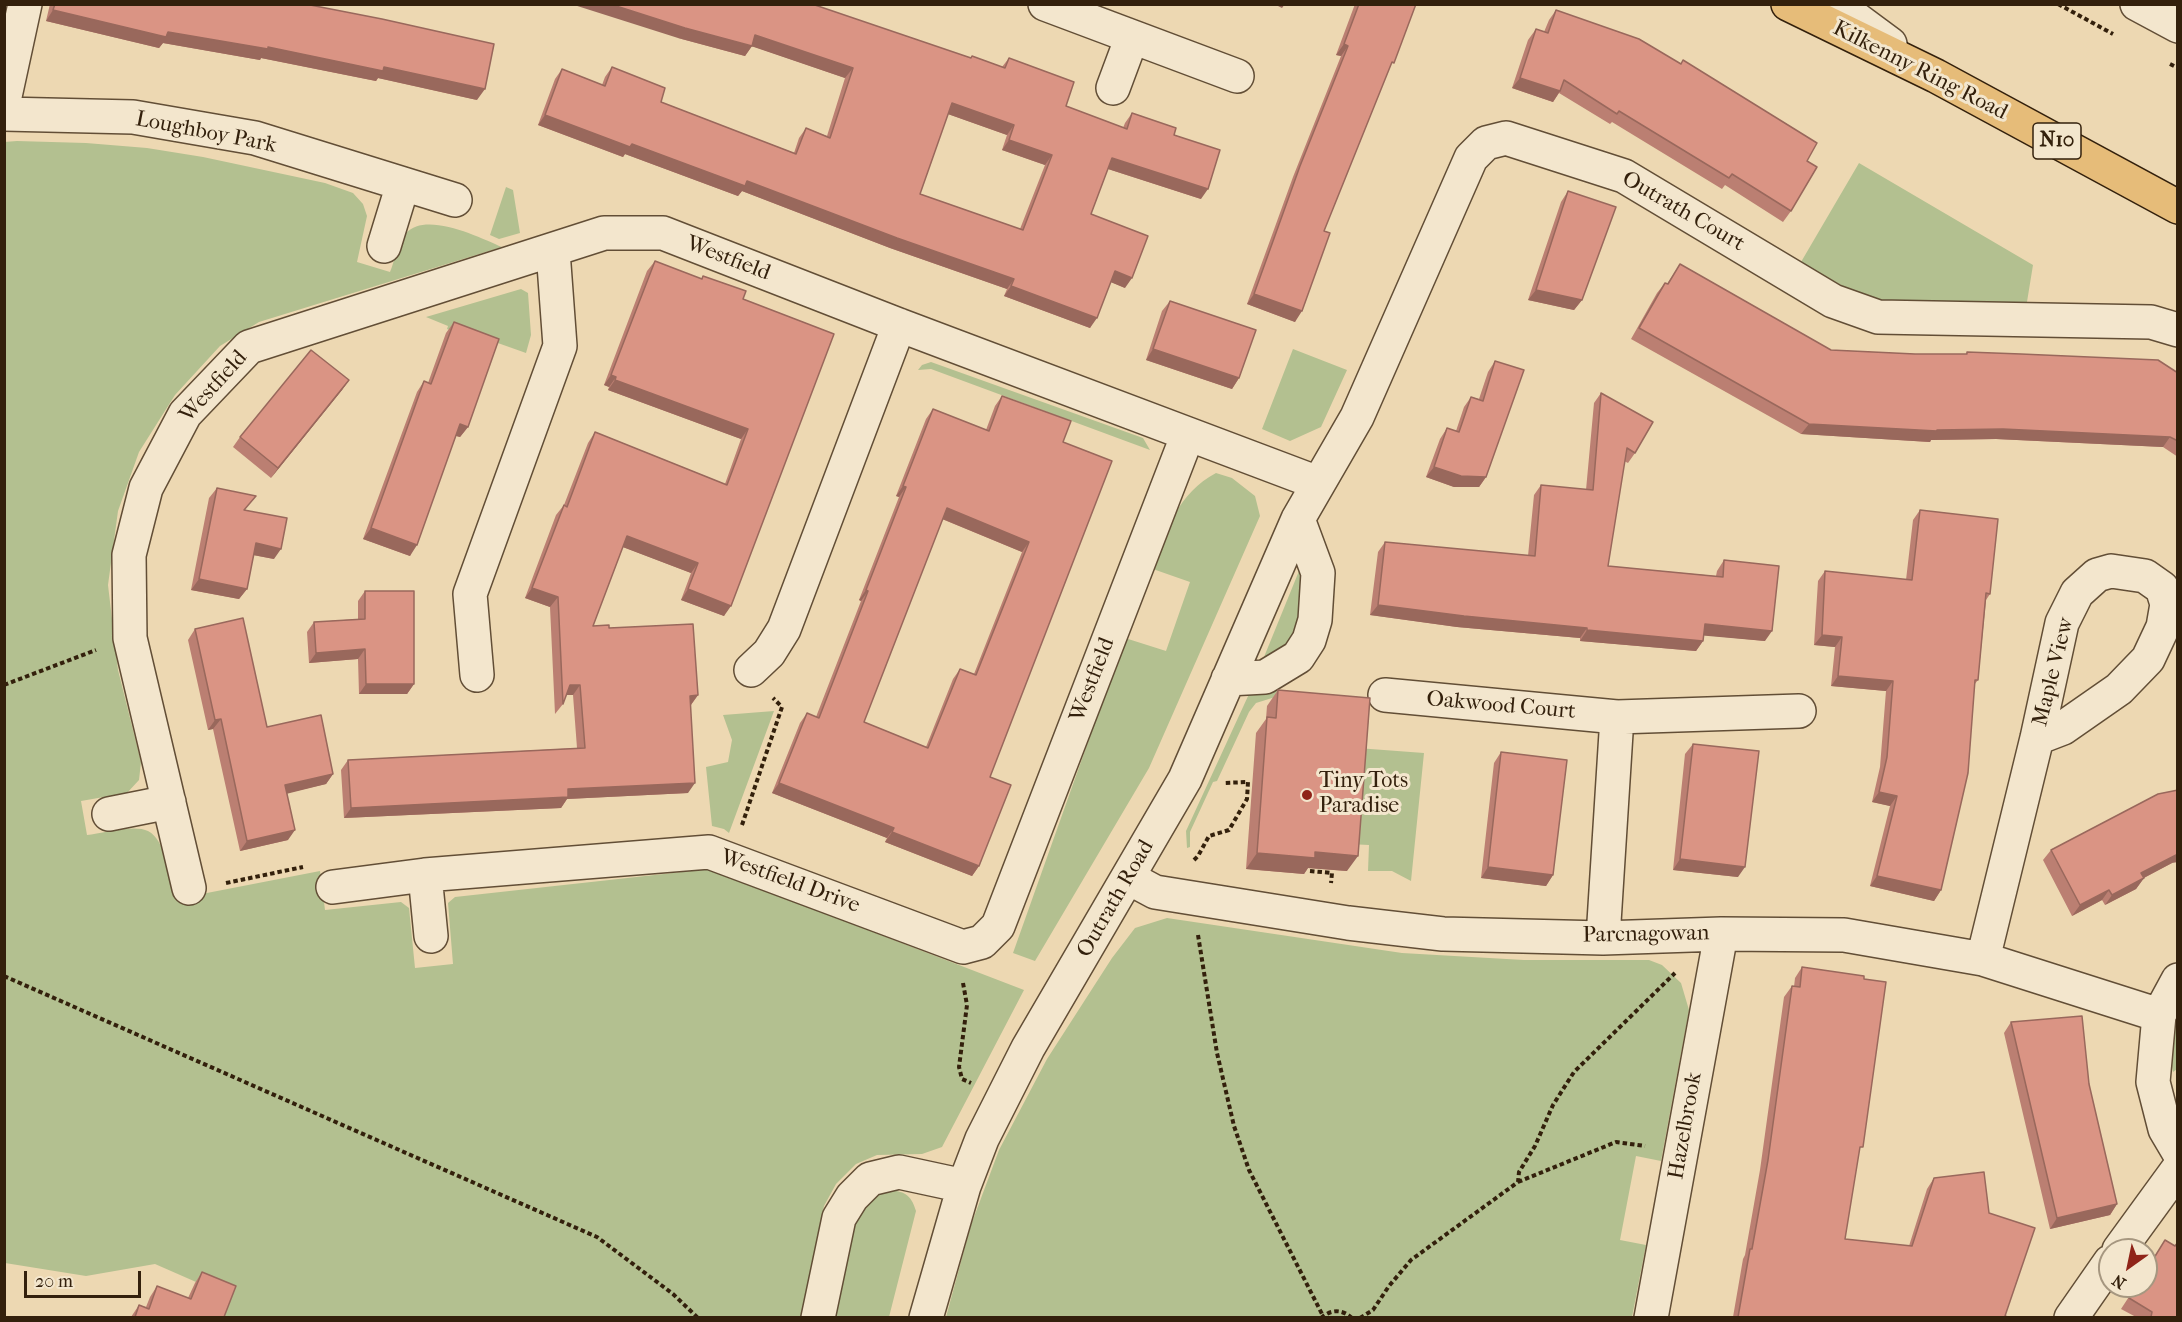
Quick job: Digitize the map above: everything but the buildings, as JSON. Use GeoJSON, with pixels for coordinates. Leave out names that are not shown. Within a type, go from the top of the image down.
{"type":"FeatureCollection","features":[{"type":"Feature","properties":{"kind":"highway","name":"Kilkenny Ring Road"},"geometry":{"type":"LineString","coordinates":[[1788,4],[1936,76],[2178,207]]}},
{"type":"Feature","properties":{"kind":"street"},"geometry":{"type":"LineString","coordinates":[[4,101],[25,4]]}},
{"type":"Feature","properties":{"kind":"street"},"geometry":{"type":"LineString","coordinates":[[1045,4],[1237,76]]}},
{"type":"Feature","properties":{"kind":"street"},"geometry":{"type":"LineString","coordinates":[[1836,4],[1936,76]]}},
{"type":"Feature","properties":{"kind":"street"},"geometry":{"type":"LineString","coordinates":[[2137,4],[2178,26]]}},
{"type":"Feature","properties":{"kind":"street"},"geometry":{"type":"LineString","coordinates":[[1113,88],[1132,37]]}},
{"type":"Feature","properties":{"kind":"street","name":"Loughboy Park"},"geometry":{"type":"LineString","coordinates":[[4,114],[133,117],[255,138],[454,201]]}},
{"type":"Feature","properties":{"kind":"street","name":"Outrath Court"},"geometry":{"type":"LineString","coordinates":[[1318,483],[1357,417],[1471,158],[1486,143],[1506,138],[1624,176],[1833,301],[1878,317],[2151,322],[2178,330]]}},
{"type":"Feature","properties":{"kind":"street"},"geometry":{"type":"LineString","coordinates":[[384,246],[403,184]]}},
{"type":"Feature","properties":{"kind":"street","name":"Westfield"},"geometry":{"type":"LineString","coordinates":[[189,888],[130,638],[129,555],[146,488],[185,414],[249,347],[604,233],[663,233],[1318,483]]}},
{"type":"Feature","properties":{"kind":"street"},"geometry":{"type":"LineString","coordinates":[[477,675],[470,594],[560,346],[553,251]]}},
{"type":"Feature","properties":{"kind":"street"},"geometry":{"type":"LineString","coordinates":[[751,670],[769,653],[784,629],[899,325]]}},
{"type":"Feature","properties":{"kind":"street","name":"Westfield"},"geometry":{"type":"LineString","coordinates":[[963,947],[982,942],[998,926],[1188,434]]}},
{"type":"Feature","properties":{"kind":"street","name":"Outrath Road"},"geometry":{"type":"LineString","coordinates":[[926,1317],[964,1185],[982,1139],[1028,1048],[1185,779],[1298,519],[1318,483]]}},
{"type":"Feature","properties":{"kind":"street"},"geometry":{"type":"LineString","coordinates":[[1228,679],[1265,677],[1298,657],[1309,640],[1315,620],[1318,573],[1298,519]]}},
{"type":"Feature","properties":{"kind":"street","name":"Maple View"},"geometry":{"type":"LineString","coordinates":[[1983,959],[2037,738],[2062,623],[2077,593],[2097,575],[2111,572],[2145,576],[2162,588],[2167,604],[2163,627],[2148,659],[2119,689],[2063,728],[2037,738]]}},
{"type":"Feature","properties":{"kind":"street","name":"Oakwood Court"},"geometry":{"type":"LineString","coordinates":[[1385,695],[1617,717],[1799,711]]}},
{"type":"Feature","properties":{"kind":"street"},"geometry":{"type":"LineString","coordinates":[[1603,938],[1617,717]]}},
{"type":"Feature","properties":{"kind":"street"},"geometry":{"type":"LineString","coordinates":[[109,814],[169,802]]}},
{"type":"Feature","properties":{"kind":"street","name":"Westfield Drive"},"geometry":{"type":"LineString","coordinates":[[323,876],[424,875],[709,852],[963,947]]}},
{"type":"Feature","properties":{"kind":"street"},"geometry":{"type":"LineString","coordinates":[[424,875],[431,936]]}},
{"type":"Feature","properties":{"kind":"street","name":"Parcnagowan"},"geometry":{"type":"LineString","coordinates":[[1129,878],[1155,892],[1348,924],[1443,934],[1603,938],[1721,934],[1844,935],[1983,959],[2159,1015]]}},
{"type":"Feature","properties":{"kind":"street","name":"Hazelbrook"},"geometry":{"type":"LineString","coordinates":[[1651,1317],[1721,934]]}},
{"type":"Feature","properties":{"kind":"street"},"geometry":{"type":"LineString","coordinates":[[2178,980],[2159,1015],[2153,1082],[2165,1128],[2178,1151]]}},
{"type":"Feature","properties":{"kind":"street"},"geometry":{"type":"LineString","coordinates":[[2127,1238],[2178,1169]]}},
{"type":"Feature","properties":{"kind":"street"},"geometry":{"type":"LineString","coordinates":[[818,1317],[839,1218],[852,1197],[870,1179],[900,1172],[964,1185]]}},
{"type":"Feature","properties":{"kind":"street"},"geometry":{"type":"LineString","coordinates":[[2071,1317],[2098,1279]]}},
{"type":"Feature","properties":{"kind":"path"},"geometry":{"type":"LineString","coordinates":[[4,685],[130,638]]}},
{"type":"Feature","properties":{"kind":"path"},"geometry":{"type":"LineString","coordinates":[[730,859],[782,708],[751,670]]}},
{"type":"Feature","properties":{"kind":"path"},"geometry":{"type":"LineString","coordinates":[[1198,856],[1209,836],[1229,830],[1247,799],[1248,782],[1221,783]]}},
{"type":"Feature","properties":{"kind":"path"},"geometry":{"type":"LineString","coordinates":[[1310,871],[1332,873],[1331,883]]}},
{"type":"Feature","properties":{"kind":"path"},"geometry":{"type":"LineString","coordinates":[[221,884],[323,876]]}},
{"type":"Feature","properties":{"kind":"path"},"geometry":{"type":"LineString","coordinates":[[1196,933],[1200,938],[1217,1053],[1234,1126],[1249,1170],[1322,1317],[1333,1311],[1340,1311],[1352,1317]]}},
{"type":"Feature","properties":{"kind":"path"},"geometry":{"type":"LineString","coordinates":[[1518,1182],[1519,1172],[1535,1146],[1553,1105],[1574,1072],[1664,981],[1721,934]]}},
{"type":"Feature","properties":{"kind":"path"},"geometry":{"type":"LineString","coordinates":[[963,947],[960,968],[967,1005],[959,1067],[962,1079],[1002,1097]]}},
{"type":"Feature","properties":{"kind":"path"},"geometry":{"type":"LineString","coordinates":[[4,976],[597,1237],[674,1294],[698,1317]]}},
{"type":"Feature","properties":{"kind":"path"},"geometry":{"type":"LineString","coordinates":[[1360,1317],[1373,1310],[1411,1260],[1518,1182],[1616,1142],[1681,1152]]}},
{"type":"Feature","properties":{"kind":"green space"},"geometry":{"type":"Polygon","coordinates":[[[4,142],[147,148],[203,157],[325,183],[353,193],[363,204],[367,216],[357,262],[390,272],[400,241],[406,233],[426,224],[467,232],[502,247],[259,322],[220,346],[175,395],[139,452],[118,511],[108,585],[118,670],[141,762],[139,780],[127,793],[81,801],[87,835],[135,828],[148,831],[163,851],[176,899],[320,871],[325,910],[401,902],[409,908],[415,968],[453,964],[448,903],[455,897],[709,869],[1024,990],[942,1147],[922,1154],[877,1155],[856,1164],[836,1184],[824,1206],[801,1317],[220,1317],[228,1296],[155,1264],[86,1276],[5,1263],[4,142]]]}},
{"type":"Feature","properties":{"kind":"green space"},"geometry":{"type":"Polygon","coordinates":[[[1859,163],[2033,265],[2026,308],[1872,300],[1853,292],[1801,262],[1859,163]]]}},
{"type":"Feature","properties":{"kind":"green space"},"geometry":{"type":"Polygon","coordinates":[[[506,187],[513,190],[520,233],[499,239],[490,235],[506,187]]]}},
{"type":"Feature","properties":{"kind":"green space"},"geometry":{"type":"Polygon","coordinates":[[[521,289],[528,293],[531,335],[526,353],[495,342],[492,346],[447,329],[448,326],[426,317],[521,289]]]}},
{"type":"Feature","properties":{"kind":"green space"},"geometry":{"type":"Polygon","coordinates":[[[1293,349],[1347,370],[1321,427],[1290,441],[1262,429],[1293,349]]]}},
{"type":"Feature","properties":{"kind":"green space"},"geometry":{"type":"Polygon","coordinates":[[[931,362],[1143,438],[1150,450],[931,369],[918,370],[922,365],[931,362]]]}},
{"type":"Feature","properties":{"kind":"green space"},"geometry":{"type":"Polygon","coordinates":[[[1216,473],[1232,478],[1255,496],[1260,516],[1149,768],[1035,961],[1013,953],[1125,638],[1166,651],[1190,582],[1150,568],[1168,527],[1183,502],[1203,481],[1216,473]]]}},
{"type":"Feature","properties":{"kind":"green space"},"geometry":{"type":"Polygon","coordinates":[[[1299,571],[1304,578],[1296,633],[1286,647],[1264,657],[1299,571]]]}},
{"type":"Feature","properties":{"kind":"green space"},"geometry":{"type":"Polygon","coordinates":[[[1273,686],[1285,694],[1256,703],[1249,712],[1190,832],[1190,847],[1187,848],[1186,831],[1249,694],[1273,686]]]}},
{"type":"Feature","properties":{"kind":"green space"},"geometry":{"type":"Polygon","coordinates":[[[774,711],[729,833],[712,826],[706,767],[728,762],[732,740],[723,715],[774,711]]]}},
{"type":"Feature","properties":{"kind":"green space"},"geometry":{"type":"Polygon","coordinates":[[[1357,748],[1424,753],[1411,881],[1392,871],[1368,871],[1369,845],[1349,844],[1357,748]]]}},
{"type":"Feature","properties":{"kind":"green space"},"geometry":{"type":"Polygon","coordinates":[[[1167,918],[1402,953],[1524,960],[1649,960],[1662,965],[1681,983],[1689,1010],[1661,1161],[1636,1156],[1620,1240],[1646,1245],[1632,1317],[946,1317],[971,1225],[999,1150],[1047,1059],[1112,958],[1135,928],[1167,918]]]}},
{"type":"Feature","properties":{"kind":"green space"},"geometry":{"type":"Polygon","coordinates":[[[2177,1020],[2177,1069],[2173,1072],[2168,1046],[2177,1020]]]}},
{"type":"Feature","properties":{"kind":"green space"},"geometry":{"type":"Polygon","coordinates":[[[887,1190],[906,1194],[916,1211],[889,1317],[832,1318],[854,1218],[871,1197],[887,1190]]]}},
{"type":"Feature","properties":{"kind":"place","name":"Tiny Tots Paradise"},"geometry":{"type":"Point","coordinates":[1307,795]}}]}
